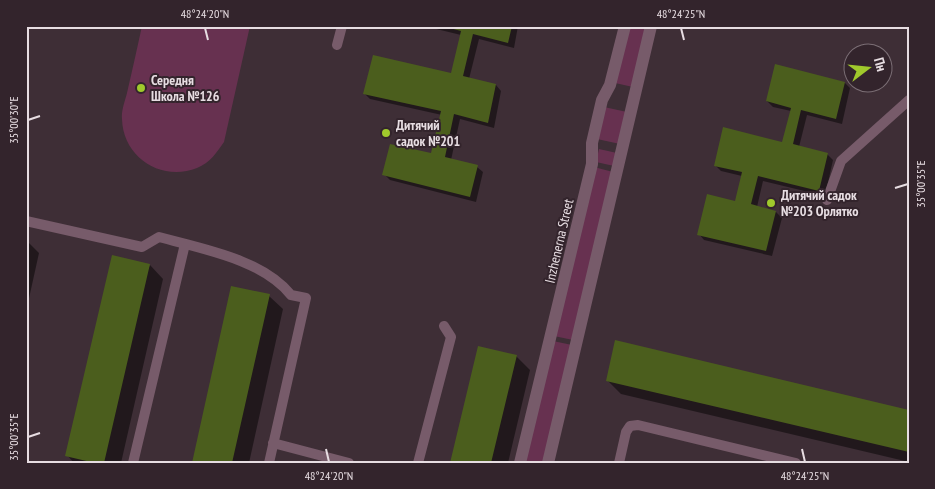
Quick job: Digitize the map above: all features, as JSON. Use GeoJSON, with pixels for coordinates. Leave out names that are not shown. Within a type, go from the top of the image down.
{"type":"FeatureCollection","features":[{"type":"Feature","properties":{"kind":"street","name":"Inzhenerna Street"},"geometry":{"type":"LineString","coordinates":[[520,463],[592,164],[592,142],[602,100],[610,85],[624,26]]}},
{"type":"Feature","properties":{"kind":"street"},"geometry":{"type":"LineString","coordinates":[[548,463],[651,26]]}},
{"type":"Feature","properties":{"kind":"lane"},"geometry":{"type":"LineString","coordinates":[[338,45],[342,26]]}},
{"type":"Feature","properties":{"kind":"lane"},"geometry":{"type":"LineString","coordinates":[[827,200],[841,161],[909,100]]}},
{"type":"Feature","properties":{"kind":"lane"},"geometry":{"type":"LineString","coordinates":[[26,221],[142,247],[159,237],[185,244],[241,260],[283,285],[291,295],[306,298],[268,463]]}},
{"type":"Feature","properties":{"kind":"lane"},"geometry":{"type":"LineString","coordinates":[[133,463],[185,244]]}},
{"type":"Feature","properties":{"kind":"lane"},"geometry":{"type":"LineString","coordinates":[[418,463],[451,337],[444,326]]}},
{"type":"Feature","properties":{"kind":"lane"},"geometry":{"type":"LineString","coordinates":[[619,463],[626,432],[630,426],[638,425],[796,463]]}},
{"type":"Feature","properties":{"kind":"lane"},"geometry":{"type":"LineString","coordinates":[[273,443],[349,463]]}},
{"type":"Feature","properties":{"kind":"shaded area"},"geometry":{"type":"Polygon","coordinates":[[[142,26],[250,26],[224,142],[216,153],[202,166],[184,172],[158,169],[137,155],[129,145],[124,133],[123,109],[142,26]]]}},
{"type":"Feature","properties":{"kind":"shaded area"},"geometry":{"type":"Polygon","coordinates":[[[628,26],[648,26],[633,87],[615,83],[628,26]]]}},
{"type":"Feature","properties":{"kind":"shaded area"},"geometry":{"type":"Polygon","coordinates":[[[604,107],[627,112],[620,144],[597,139],[604,107]]]}},
{"type":"Feature","properties":{"kind":"shaded area"},"geometry":{"type":"Polygon","coordinates":[[[599,149],[617,153],[614,166],[596,162],[599,149]]]}},
{"type":"Feature","properties":{"kind":"shaded area"},"geometry":{"type":"Polygon","coordinates":[[[594,167],[613,172],[573,340],[554,336],[594,167]]]}},
{"type":"Feature","properties":{"kind":"shaded area"},"geometry":{"type":"Polygon","coordinates":[[[553,341],[572,345],[543,463],[524,463],[553,341]]]}},
{"type":"Feature","properties":{"kind":"building"},"geometry":{"type":"Polygon","coordinates":[[[442,26],[512,26],[508,43],[473,34],[463,76],[496,84],[488,123],[454,114],[445,157],[478,165],[470,197],[382,175],[390,144],[431,153],[441,111],[363,94],[373,55],[451,73],[461,31],[442,26]]]}},
{"type":"Feature","properties":{"kind":"building"},"geometry":{"type":"Polygon","coordinates":[[[775,64],[842,81],[843,92],[836,119],[801,110],[793,144],[828,153],[819,191],[758,176],[751,204],[776,211],[766,251],[697,235],[707,194],[735,201],[742,172],[714,166],[723,127],[782,142],[791,108],[766,101],[775,64]]]}},
{"type":"Feature","properties":{"kind":"building"},"geometry":{"type":"Polygon","coordinates":[[[112,255],[150,264],[104,463],[95,463],[65,456],[112,255]]]}},
{"type":"Feature","properties":{"kind":"building"},"geometry":{"type":"Polygon","coordinates":[[[231,286],[270,294],[232,463],[192,463],[231,286]]]}},
{"type":"Feature","properties":{"kind":"building"},"geometry":{"type":"Polygon","coordinates":[[[615,340],[909,410],[909,452],[606,381],[615,340]]]}},
{"type":"Feature","properties":{"kind":"building"},"geometry":{"type":"Polygon","coordinates":[[[478,346],[517,355],[491,463],[450,463],[478,346]]]}},
{"type":"Feature","properties":{"kind":"place","name":"Середня Школа №126"},"geometry":{"type":"Point","coordinates":[141,88]}},
{"type":"Feature","properties":{"kind":"place","name":"Дитячий садок №201"},"geometry":{"type":"Point","coordinates":[386,133]}},
{"type":"Feature","properties":{"kind":"place","name":"Дитячий садок №203 Орлятко"},"geometry":{"type":"Point","coordinates":[771,203]}}]}
